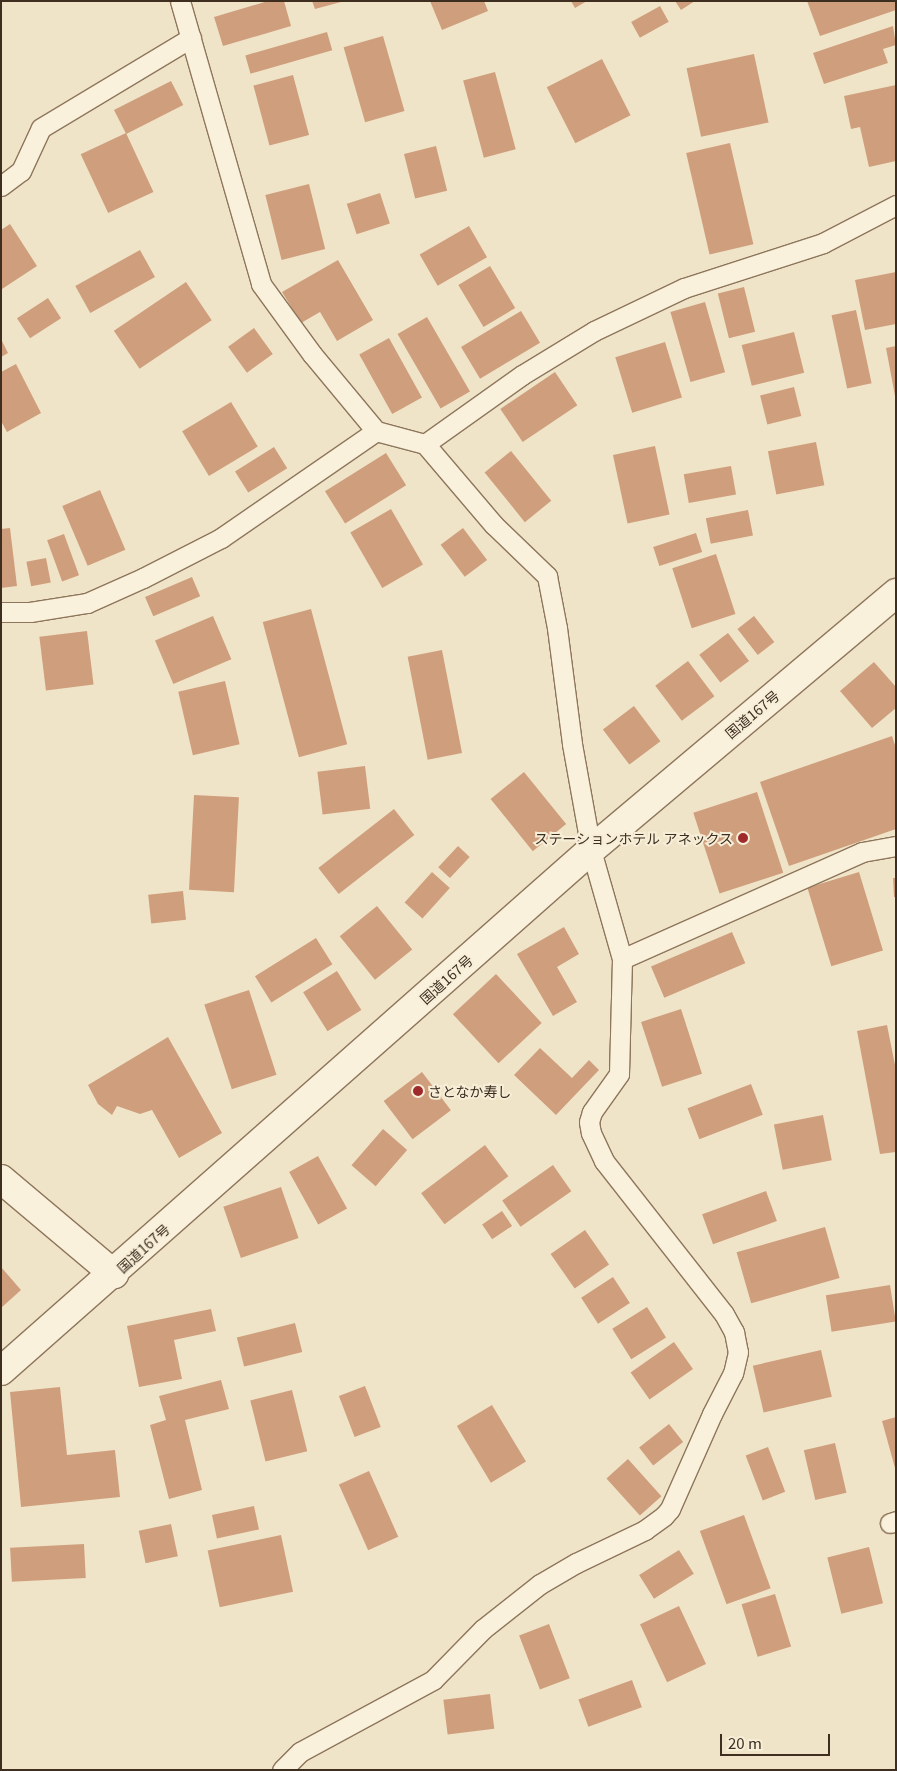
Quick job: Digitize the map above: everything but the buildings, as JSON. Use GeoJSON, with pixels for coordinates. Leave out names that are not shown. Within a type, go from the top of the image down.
{"type":"FeatureCollection","features":[{"type":"Feature","properties":{"kind":"street","name":"国道167号"},"geometry":{"type":"LineString","coordinates":[[1,1371],[114,1274],[591,850],[896,593]]}},
{"type":"Feature","properties":{"kind":"street"},"geometry":{"type":"LineString","coordinates":[[1,1178],[114,1274]]}},
{"type":"Feature","properties":{"kind":"lane"},"geometry":{"type":"LineString","coordinates":[[180,1],[261,284],[312,354],[376,431],[424,444],[494,525],[547,576],[557,628],[572,744],[591,850],[622,959],[619,1074],[592,1112],[589,1122],[591,1132],[604,1161],[727,1318],[734,1332],[738,1352],[733,1374],[712,1414],[670,1509],[664,1516],[645,1530],[576,1563],[540,1584],[483,1629],[433,1680],[300,1752],[282,1770]]}},
{"type":"Feature","properties":{"kind":"lane"},"geometry":{"type":"LineString","coordinates":[[1,186],[21,171],[41,128],[191,38]]}},
{"type":"Feature","properties":{"kind":"lane"},"geometry":{"type":"LineString","coordinates":[[424,444],[522,375],[594,331],[684,288],[823,243],[896,205]]}},
{"type":"Feature","properties":{"kind":"lane"},"geometry":{"type":"LineString","coordinates":[[1,612],[30,612],[88,603],[143,578],[221,538],[376,431]]}},
{"type":"Feature","properties":{"kind":"lane"},"geometry":{"type":"LineString","coordinates":[[622,959],[862,852],[896,846]]}},
{"type":"Feature","properties":{"kind":"place","name":"ステーションホテル アネックス"},"geometry":{"type":"Point","coordinates":[743,838]}},
{"type":"Feature","properties":{"kind":"place","name":"さとなか寿し"},"geometry":{"type":"Point","coordinates":[418,1091]}}]}
